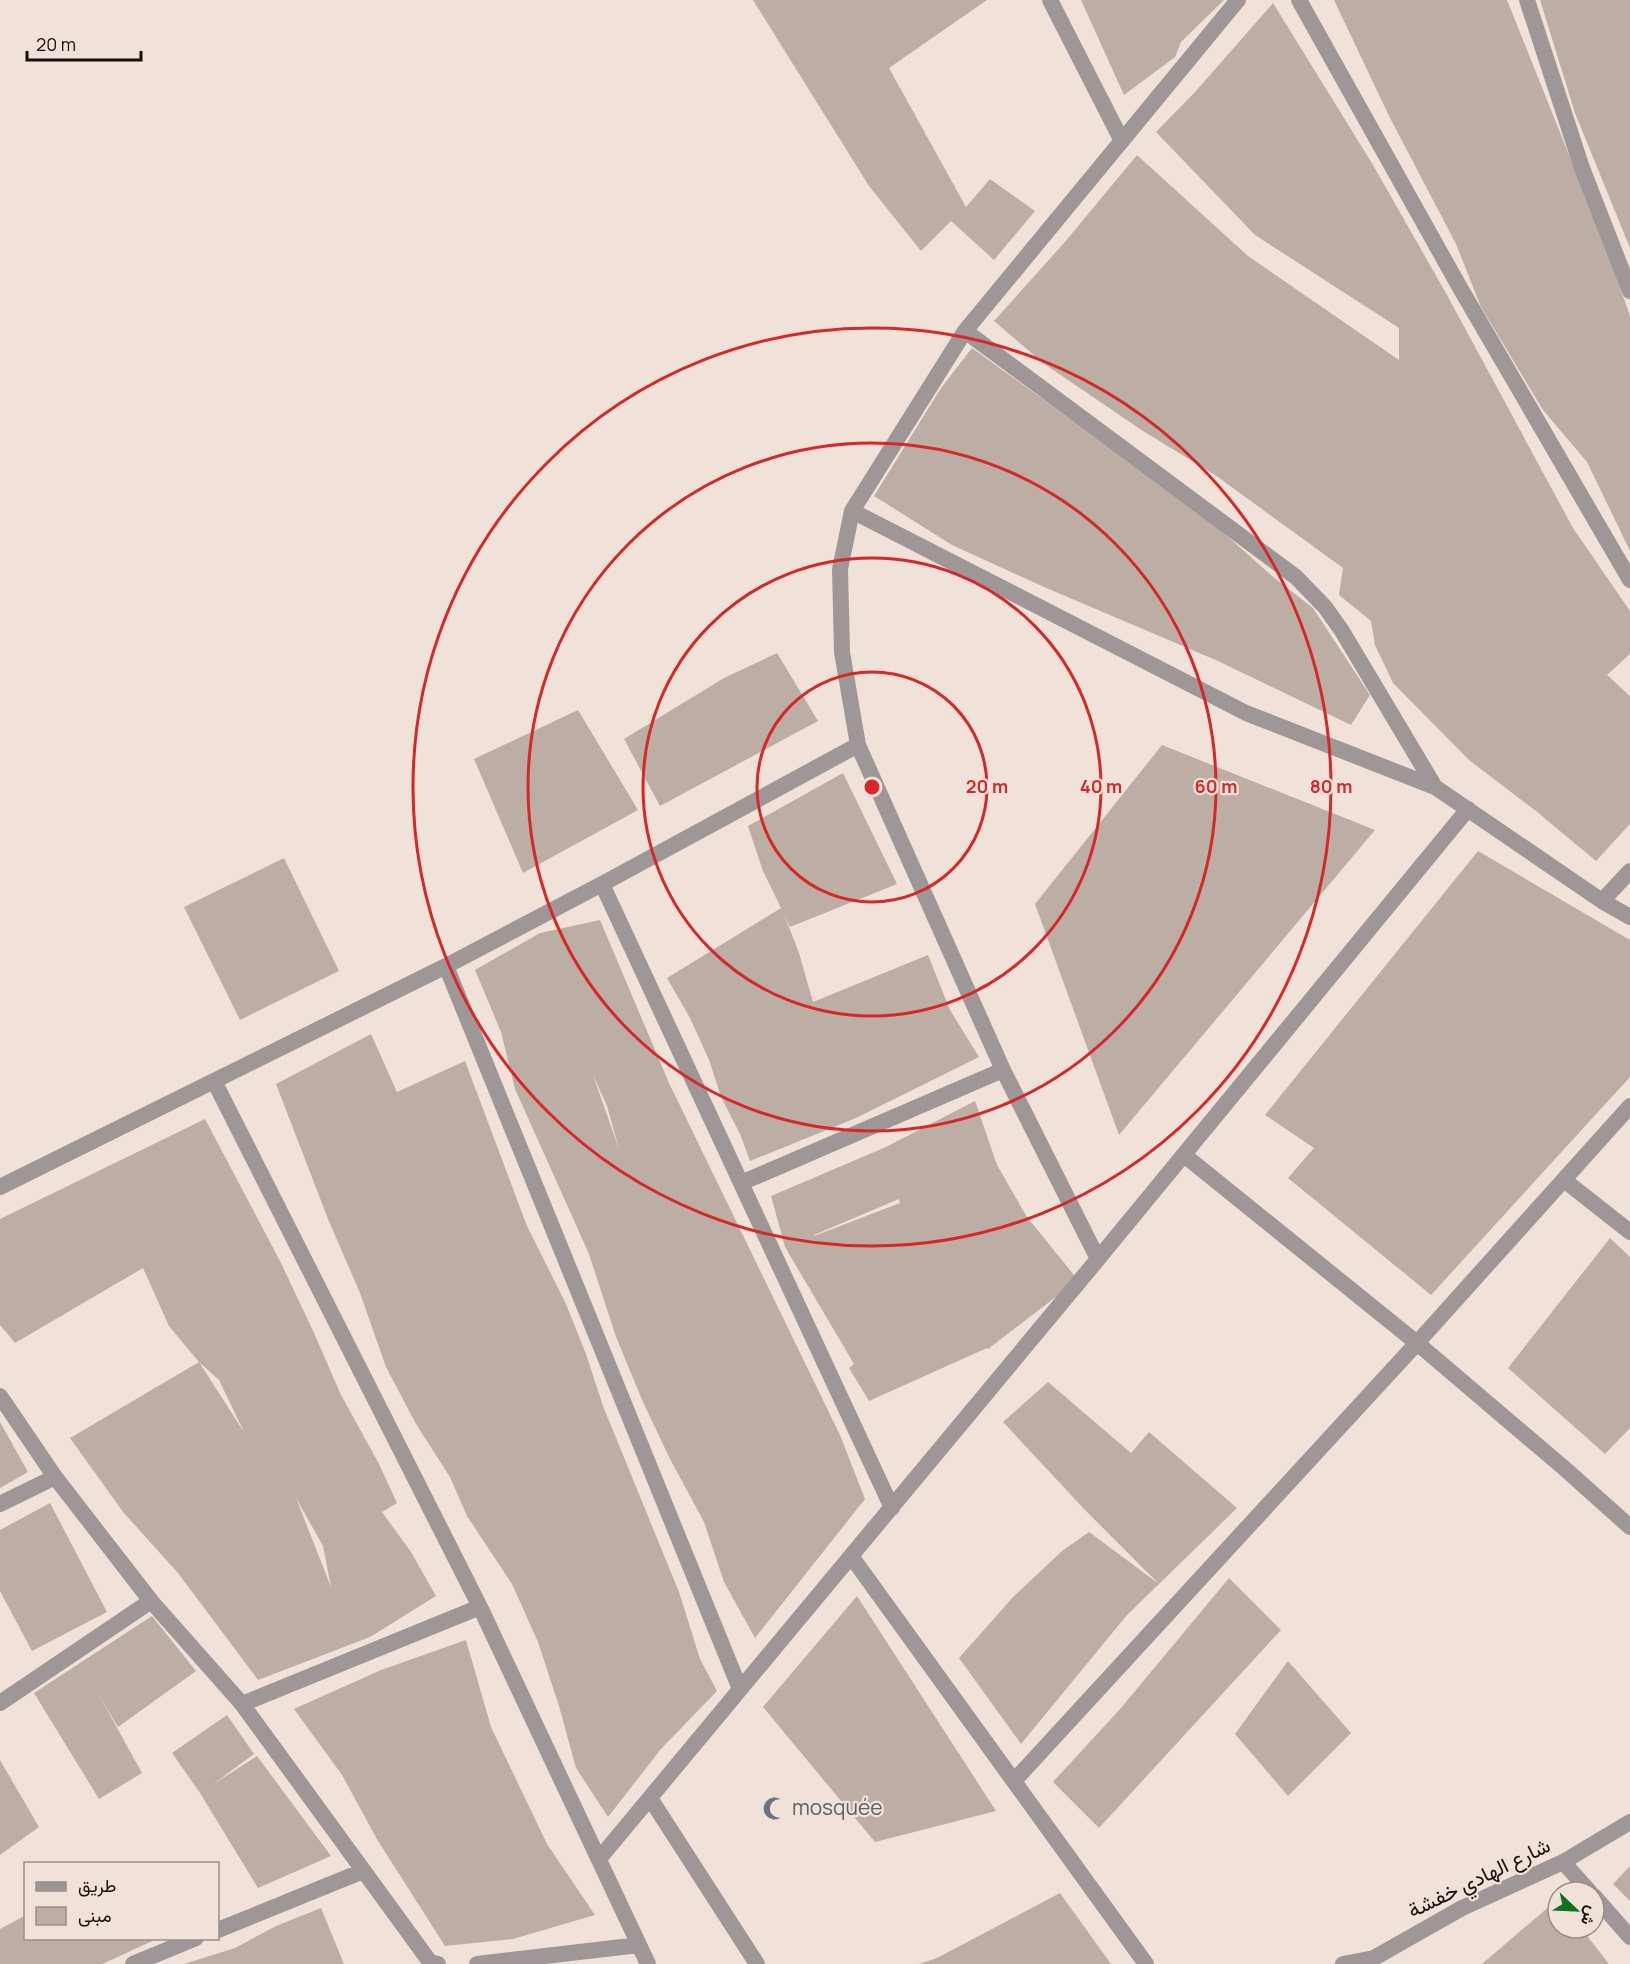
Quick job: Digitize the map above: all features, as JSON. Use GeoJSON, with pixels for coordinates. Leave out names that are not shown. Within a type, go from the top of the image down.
{"type":"FeatureCollection","features":[{"type":"Feature","properties":{"kind":"street"},"geometry":{"type":"LineString","coordinates":[[1050,0],[1122,141]]}},
{"type":"Feature","properties":{"kind":"street"},"geometry":{"type":"LineString","coordinates":[[1098,1259],[1003,1070],[858,745],[842,652],[840,569],[852,511],[965,331],[1238,0]]}},
{"type":"Feature","properties":{"kind":"street"},"geometry":{"type":"LineString","coordinates":[[1299,0],[1459,286],[1630,580]]}},
{"type":"Feature","properties":{"kind":"street"},"geometry":{"type":"LineString","coordinates":[[1527,0],[1582,168],[1630,291]]}},
{"type":"Feature","properties":{"kind":"street"},"geometry":{"type":"LineString","coordinates":[[965,331],[1296,577],[1325,607],[1342,631],[1435,787]]}},
{"type":"Feature","properties":{"kind":"street"},"geometry":{"type":"LineString","coordinates":[[852,511],[1246,713],[1435,787],[1602,901],[1630,917]]}},
{"type":"Feature","properties":{"kind":"street"},"geometry":{"type":"LineString","coordinates":[[0,1187],[446,966],[858,745]]}},
{"type":"Feature","properties":{"kind":"street"},"geometry":{"type":"LineString","coordinates":[[599,1859],[892,1508],[1468,809]]}},
{"type":"Feature","properties":{"kind":"street"},"geometry":{"type":"LineString","coordinates":[[1602,901],[1630,871]]}},
{"type":"Feature","properties":{"kind":"street"},"geometry":{"type":"LineString","coordinates":[[602,884],[892,1508]]}},
{"type":"Feature","properties":{"kind":"street"},"geometry":{"type":"LineString","coordinates":[[446,966],[740,1689]]}},
{"type":"Feature","properties":{"kind":"street"},"geometry":{"type":"LineString","coordinates":[[741,1183],[1003,1070]]}},
{"type":"Feature","properties":{"kind":"street"},"geometry":{"type":"LineString","coordinates":[[214,1081],[480,1607],[648,1964]]}},
{"type":"Feature","properties":{"kind":"street"},"geometry":{"type":"LineString","coordinates":[[1014,1781],[1417,1343],[1630,1106]]}},
{"type":"Feature","properties":{"kind":"street"},"geometry":{"type":"LineString","coordinates":[[1184,1155],[1417,1343],[1630,1527]]}},
{"type":"Feature","properties":{"kind":"street"},"geometry":{"type":"LineString","coordinates":[[1564,1180],[1630,1232]]}},
{"type":"Feature","properties":{"kind":"street"},"geometry":{"type":"LineString","coordinates":[[0,1396],[55,1477],[152,1600],[242,1704],[430,1962],[438,1964]]}},
{"type":"Feature","properties":{"kind":"street"},"geometry":{"type":"LineString","coordinates":[[0,1504],[55,1477]]}},
{"type":"Feature","properties":{"kind":"street"},"geometry":{"type":"LineString","coordinates":[[851,1556],[1146,1964]]}},
{"type":"Feature","properties":{"kind":"street"},"geometry":{"type":"LineString","coordinates":[[0,1703],[152,1600]]}},
{"type":"Feature","properties":{"kind":"street"},"geometry":{"type":"LineString","coordinates":[[242,1704],[480,1607]]}},
{"type":"Feature","properties":{"kind":"street"},"geometry":{"type":"LineString","coordinates":[[650,1798],[757,1964]]}},
{"type":"Feature","properties":{"kind":"street","name":"شارع الهادي خفشة"},"geometry":{"type":"LineString","coordinates":[[1343,1964],[1376,1961],[1462,1908],[1563,1862],[1630,1822]]}},
{"type":"Feature","properties":{"kind":"street"},"geometry":{"type":"LineString","coordinates":[[1563,1862],[1579,1880]]}},
{"type":"Feature","properties":{"kind":"street"},"geometry":{"type":"LineString","coordinates":[[219,1930],[363,1871]]}},
{"type":"Feature","properties":{"kind":"street"},"geometry":{"type":"LineString","coordinates":[[1606,1909],[1630,1936]]}},
{"type":"Feature","properties":{"kind":"street"},"geometry":{"type":"LineString","coordinates":[[133,1964],[191,1940]]}},
{"type":"Feature","properties":{"kind":"street"},"geometry":{"type":"LineString","coordinates":[[477,1964],[530,1961],[639,1946]]}},
{"type":"Feature","properties":{"kind":"building"},"geometry":{"type":"Polygon","coordinates":[[[753,0],[987,0],[889,68],[966,207],[990,179],[1035,211],[994,260],[951,221],[921,251],[869,186],[753,0]]]}},
{"type":"Feature","properties":{"kind":"building"},"geometry":{"type":"Polygon","coordinates":[[[1081,0],[1224,0],[1181,42],[1175,57],[1124,95],[1081,0]]]}},
{"type":"Feature","properties":{"kind":"building"},"geometry":{"type":"Polygon","coordinates":[[[1334,0],[1507,0],[1609,255],[1630,316],[1630,551],[1587,462],[1543,410],[1481,307],[1456,244],[1389,116],[1334,0]]]}},
{"type":"Feature","properties":{"kind":"building"},"geometry":{"type":"Polygon","coordinates":[[[1540,0],[1630,0],[1630,248],[1575,113],[1540,0]]]}},
{"type":"Feature","properties":{"kind":"building"},"geometry":{"type":"Polygon","coordinates":[[[1273,3],[1373,165],[1447,295],[1573,528],[1630,611],[1630,654],[1607,675],[1630,696],[1630,824],[1596,861],[1469,760],[1393,683],[1375,645],[1371,621],[1339,595],[1343,568],[1215,475],[1143,431],[1043,363],[994,321],[1064,243],[1137,155],[1248,256],[1399,360],[1399,328],[1255,235],[1156,132],[1196,91],[1273,3]]]}},
{"type":"Feature","properties":{"kind":"building"},"geometry":{"type":"Polygon","coordinates":[[[972,348],[1205,516],[1272,576],[1313,608],[1370,695],[1351,725],[1218,661],[952,545],[874,496],[941,388],[972,348]]]}},
{"type":"Feature","properties":{"kind":"building"},"geometry":{"type":"Polygon","coordinates":[[[777,653],[818,721],[660,806],[624,739],[724,678],[777,653]]]}},
{"type":"Feature","properties":{"kind":"building"},"geometry":{"type":"Polygon","coordinates":[[[578,710],[638,810],[523,873],[474,759],[578,710]]]}},
{"type":"Feature","properties":{"kind":"building"},"geometry":{"type":"Polygon","coordinates":[[[1162,745],[1375,830],[1119,1135],[1035,904],[1162,745]]]}},
{"type":"Feature","properties":{"kind":"building"},"geometry":{"type":"Polygon","coordinates":[[[843,773],[897,884],[790,927],[784,914],[799,953],[813,1002],[928,955],[950,1010],[979,1057],[856,1118],[750,1161],[740,1134],[721,1097],[709,1060],[690,1018],[667,978],[781,908],[763,871],[748,826],[843,773]]]}},
{"type":"Feature","properties":{"kind":"building"},"geometry":{"type":"Polygon","coordinates":[[[1478,851],[1630,940],[1630,1077],[1431,1295],[1288,1178],[1314,1148],[1265,1115],[1478,851]]]}},
{"type":"Feature","properties":{"kind":"building"},"geometry":{"type":"Polygon","coordinates":[[[284,858],[339,971],[240,1020],[184,907],[284,858]]]}},
{"type":"Feature","properties":{"kind":"building"},"geometry":{"type":"Polygon","coordinates":[[[600,920],[669,1083],[840,1435],[865,1499],[755,1638],[724,1582],[704,1522],[643,1402],[616,1337],[589,1254],[515,1089],[501,1032],[475,970],[540,933],[600,920]],[[593,1075],[619,1149],[607,1106],[593,1075]]]}},
{"type":"Feature","properties":{"kind":"building"},"geometry":{"type":"Polygon","coordinates":[[[371,1034],[397,1092],[465,1061],[527,1226],[566,1304],[586,1354],[603,1406],[679,1592],[700,1659],[717,1691],[661,1749],[608,1817],[576,1768],[538,1642],[512,1584],[467,1516],[450,1477],[416,1424],[386,1367],[360,1293],[328,1219],[276,1084],[371,1034]]]}},
{"type":"Feature","properties":{"kind":"building"},"geometry":{"type":"Polygon","coordinates":[[[975,1101],[997,1165],[1027,1217],[1078,1280],[988,1349],[869,1401],[849,1368],[854,1364],[785,1247],[771,1196],[886,1147],[975,1101]],[[899,1199],[814,1236],[900,1203],[899,1199]]]}},
{"type":"Feature","properties":{"kind":"building"},"geometry":{"type":"Polygon","coordinates":[[[205,1119],[280,1261],[341,1395],[378,1462],[397,1503],[382,1512],[411,1552],[436,1596],[370,1637],[258,1680],[178,1573],[123,1512],[70,1438],[199,1362],[169,1326],[143,1268],[15,1343],[0,1325],[0,1219],[205,1119]],[[199,1362],[244,1432],[219,1380],[199,1362]],[[296,1498],[331,1587],[323,1546],[296,1498]]]}},
{"type":"Feature","properties":{"kind":"building"},"geometry":{"type":"Polygon","coordinates":[[[1610,1238],[1630,1257],[1630,1428],[1605,1454],[1508,1368],[1610,1238]]]}},
{"type":"Feature","properties":{"kind":"building"},"geometry":{"type":"Polygon","coordinates":[[[1048,1382],[1131,1453],[1149,1432],[1237,1508],[1159,1584],[1085,1510],[1003,1422],[1048,1382]]]}},
{"type":"Feature","properties":{"kind":"building"},"geometry":{"type":"Polygon","coordinates":[[[0,1422],[28,1472],[0,1488],[0,1422]]]}},
{"type":"Feature","properties":{"kind":"building"},"geometry":{"type":"Polygon","coordinates":[[[50,1503],[107,1612],[32,1651],[0,1591],[0,1530],[50,1503]]]}},
{"type":"Feature","properties":{"kind":"building"},"geometry":{"type":"Polygon","coordinates":[[[1089,1532],[1159,1584],[1127,1615],[1021,1744],[959,1658],[1014,1596],[1062,1551],[1089,1532]]]}},
{"type":"Feature","properties":{"kind":"building"},"geometry":{"type":"Polygon","coordinates":[[[1229,1578],[1281,1630],[1099,1828],[1053,1782],[1121,1708],[1229,1578]]]}},
{"type":"Feature","properties":{"kind":"building"},"geometry":{"type":"Polygon","coordinates":[[[857,1596],[996,1811],[875,1842],[763,1707],[857,1596]]]}},
{"type":"Feature","properties":{"kind":"building"},"geometry":{"type":"Polygon","coordinates":[[[152,1616],[196,1671],[118,1727],[100,1697],[142,1773],[99,1799],[34,1693],[152,1616]]]}},
{"type":"Feature","properties":{"kind":"building"},"geometry":{"type":"Polygon","coordinates":[[[466,1640],[491,1727],[547,1844],[595,1915],[513,1939],[445,1946],[378,1841],[342,1775],[294,1709],[381,1670],[466,1640]]]}},
{"type":"Feature","properties":{"kind":"building"},"geometry":{"type":"Polygon","coordinates":[[[1288,1661],[1351,1733],[1288,1796],[1235,1734],[1288,1661]]]}},
{"type":"Feature","properties":{"kind":"building"},"geometry":{"type":"Polygon","coordinates":[[[227,1715],[254,1754],[212,1785],[257,1756],[331,1856],[258,1888],[200,1793],[172,1753],[227,1715]]]}},
{"type":"Feature","properties":{"kind":"building"},"geometry":{"type":"Polygon","coordinates":[[[0,1760],[39,1827],[0,1855],[0,1760]]]}},
{"type":"Feature","properties":{"kind":"building"},"geometry":{"type":"Polygon","coordinates":[[[1630,1866],[1630,1901],[1613,1884],[1630,1866]]]}},
{"type":"Feature","properties":{"kind":"building"},"geometry":{"type":"Polygon","coordinates":[[[1060,1893],[1111,1964],[919,1964],[937,1958],[1060,1893]]]}},
{"type":"Feature","properties":{"kind":"building"},"geometry":{"type":"Polygon","coordinates":[[[321,1908],[344,1964],[184,1964],[235,1948],[276,1926],[321,1908]]]}},
{"type":"Feature","properties":{"kind":"building"},"geometry":{"type":"Polygon","coordinates":[[[1546,1909],[1546,1940],[1590,1940],[1609,1964],[1482,1964],[1546,1909]]]}},
{"type":"Feature","properties":{"kind":"building"},"geometry":{"type":"Polygon","coordinates":[[[24,1916],[24,1940],[155,1940],[102,1964],[0,1964],[0,1929],[24,1916]]]}},
{"type":"Feature","properties":{"kind":"place","name":"mosquée"},"geometry":{"type":"Point","coordinates":[774,1808]}}]}
